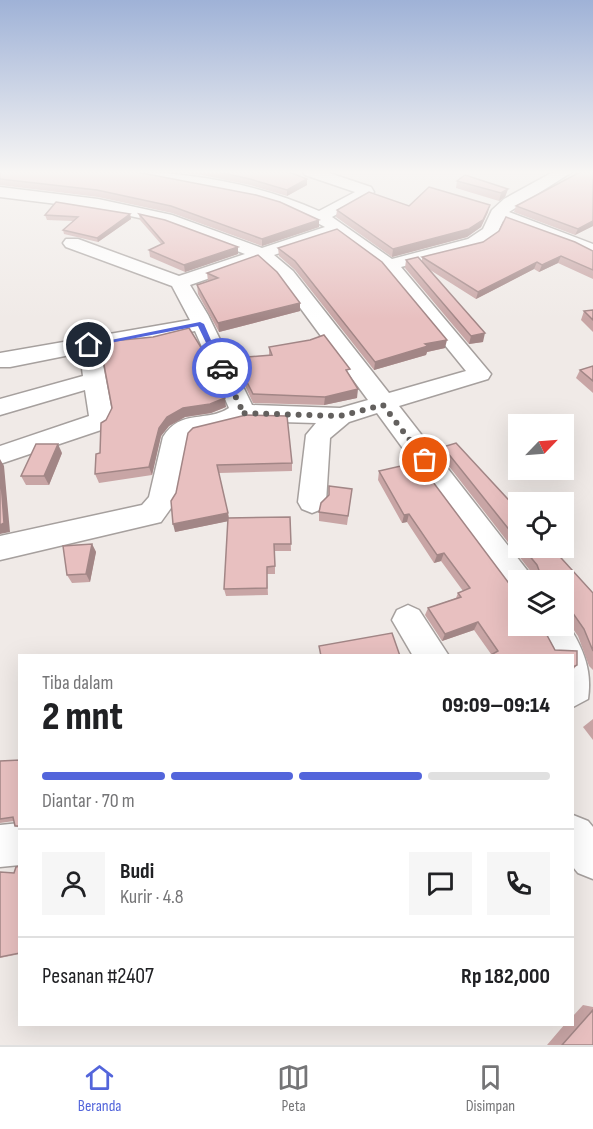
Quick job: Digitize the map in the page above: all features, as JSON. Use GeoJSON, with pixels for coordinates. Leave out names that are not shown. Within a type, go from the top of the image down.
{"type":"FeatureCollection","features":[{"type":"Feature","properties":{"kind":"street"},"geometry":{"type":"LineString","coordinates":[[174,221],[262,254],[286,275],[508,570]]}},
{"type":"Feature","properties":{"kind":"street"},"geometry":{"type":"LineString","coordinates":[[240,413],[340,416],[383,405],[480,374],[389,265],[364,245],[326,221]]}},
{"type":"Feature","properties":{"kind":"street"},"geometry":{"type":"LineString","coordinates":[[389,265],[474,243],[490,232],[495,221]]}},
{"type":"Feature","properties":{"kind":"street"},"geometry":{"type":"LineString","coordinates":[[522,221],[551,234],[589,244]]}},
{"type":"Feature","properties":{"kind":"street"},"geometry":{"type":"LineString","coordinates":[[72,243],[178,282],[338,228]]}},
{"type":"Feature","properties":{"kind":"street"},"geometry":{"type":"LineString","coordinates":[[530,243],[551,234]]}},
{"type":"Feature","properties":{"kind":"street"},"geometry":{"type":"LineString","coordinates":[[0,548],[151,514],[162,501],[176,437],[181,430],[238,416],[241,408],[178,282]]}},
{"type":"Feature","properties":{"kind":"street"},"geometry":{"type":"LineString","coordinates":[[0,360],[200,324]]}},
{"type":"Feature","properties":{"kind":"street"},"geometry":{"type":"LineString","coordinates":[[0,456],[98,422],[101,417],[89,345]]}},
{"type":"Feature","properties":{"kind":"street"},"geometry":{"type":"LineString","coordinates":[[0,407],[95,380]]}},
{"type":"Feature","properties":{"kind":"street"},"geometry":{"type":"LineString","coordinates":[[312,502],[318,435],[340,416]]}},
{"type":"Feature","properties":{"kind":"street"},"geometry":{"type":"LineString","coordinates":[[408,620],[431,654]]}},
{"type":"Feature","properties":{"kind":"street"},"geometry":{"type":"LineString","coordinates":[[557,636],[569,654]]}},
{"type":"Feature","properties":{"kind":"street"},"geometry":{"type":"LineString","coordinates":[[574,669],[576,687],[574,689]]}},
{"type":"Feature","properties":{"kind":"street"},"geometry":{"type":"LineString","coordinates":[[574,837],[593,858]]}},
{"type":"Feature","properties":{"kind":"street"},"geometry":{"type":"LineString","coordinates":[[0,846],[18,844]]}},
{"type":"Feature","properties":{"kind":"building"},"geometry":{"type":"Polygon","coordinates":[[[74,221],[121,221],[97,238],[63,230],[74,221]]]}},
{"type":"Feature","properties":{"kind":"building"},"geometry":{"type":"Polygon","coordinates":[[[145,221],[167,221],[238,247],[184,265],[149,250],[164,243],[145,221]]]}},
{"type":"Feature","properties":{"kind":"building"},"geometry":{"type":"Polygon","coordinates":[[[212,221],[317,221],[262,239],[212,221]]]}},
{"type":"Feature","properties":{"kind":"building"},"geometry":{"type":"Polygon","coordinates":[[[352,221],[482,221],[469,229],[393,249],[352,221]]]}},
{"type":"Feature","properties":{"kind":"building"},"geometry":{"type":"Polygon","coordinates":[[[504,221],[516,221],[575,242],[593,251],[593,270],[561,256],[542,265],[537,262],[478,292],[422,257],[483,242],[499,231],[504,221]]]}},
{"type":"Feature","properties":{"kind":"building"},"geometry":{"type":"Polygon","coordinates":[[[556,221],[593,221],[578,229],[556,221]]]}},
{"type":"Feature","properties":{"kind":"building"},"geometry":{"type":"Polygon","coordinates":[[[337,229],[382,262],[447,340],[425,344],[428,346],[375,362],[295,261],[278,248],[337,229]]]}},
{"type":"Feature","properties":{"kind":"building"},"geometry":{"type":"Polygon","coordinates":[[[258,255],[277,272],[300,303],[218,323],[197,285],[218,278],[207,273],[258,255]]]}},
{"type":"Feature","properties":{"kind":"building"},"geometry":{"type":"Polygon","coordinates":[[[418,257],[485,333],[471,336],[406,260],[418,257]]]}},
{"type":"Feature","properties":{"kind":"building"},"geometry":{"type":"Polygon","coordinates":[[[593,310],[593,320],[584,311],[593,310]]]}},
{"type":"Feature","properties":{"kind":"building"},"geometry":{"type":"Polygon","coordinates":[[[189,328],[207,357],[225,398],[210,404],[183,408],[167,417],[159,428],[149,467],[95,474],[96,454],[100,453],[101,423],[106,420],[112,408],[102,342],[153,337],[189,328]]]}},
{"type":"Feature","properties":{"kind":"building"},"geometry":{"type":"Polygon","coordinates":[[[324,335],[350,369],[346,370],[358,389],[325,397],[253,394],[235,358],[272,355],[269,347],[310,340],[324,335]]]}},
{"type":"Feature","properties":{"kind":"building"},"geometry":{"type":"Polygon","coordinates":[[[593,366],[593,381],[580,370],[593,366]]]}},
{"type":"Feature","properties":{"kind":"building"},"geometry":{"type":"Polygon","coordinates":[[[246,415],[287,416],[292,463],[217,465],[228,513],[173,524],[171,501],[176,493],[188,433],[193,428],[246,415]]]}},
{"type":"Feature","properties":{"kind":"building"},"geometry":{"type":"Polygon","coordinates":[[[456,443],[508,499],[508,528],[443,447],[456,443]]]}},
{"type":"Feature","properties":{"kind":"building"},"geometry":{"type":"Polygon","coordinates":[[[36,444],[58,444],[44,476],[21,476],[36,444]]]}},
{"type":"Feature","properties":{"kind":"building"},"geometry":{"type":"Polygon","coordinates":[[[418,462],[508,582],[508,636],[547,636],[555,650],[577,651],[577,665],[574,666],[574,654],[493,654],[498,651],[478,622],[445,634],[428,608],[461,597],[458,593],[470,588],[444,553],[437,555],[409,514],[404,515],[379,471],[418,462]]]}},
{"type":"Feature","properties":{"kind":"building"},"geometry":{"type":"Polygon","coordinates":[[[0,467],[4,523],[0,525],[0,467]]]}},
{"type":"Feature","properties":{"kind":"building"},"geometry":{"type":"Polygon","coordinates":[[[329,486],[352,489],[348,516],[319,512],[321,503],[329,495],[329,486]]]}},
{"type":"Feature","properties":{"kind":"building"},"geometry":{"type":"Polygon","coordinates":[[[290,517],[291,544],[274,544],[275,566],[267,567],[267,588],[224,589],[228,518],[290,517]]]}},
{"type":"Feature","properties":{"kind":"building"},"geometry":{"type":"Polygon","coordinates":[[[92,544],[86,574],[67,575],[63,546],[92,544]]]}},
{"type":"Feature","properties":{"kind":"building"},"geometry":{"type":"Polygon","coordinates":[[[531,558],[561,558],[572,570],[539,570],[531,558]]]}},
{"type":"Feature","properties":{"kind":"building"},"geometry":{"type":"Polygon","coordinates":[[[574,572],[593,593],[593,651],[584,629],[574,615],[574,572]]]}},
{"type":"Feature","properties":{"kind":"building"},"geometry":{"type":"Polygon","coordinates":[[[392,633],[399,654],[321,654],[319,646],[392,633]]]}},
{"type":"Feature","properties":{"kind":"building"},"geometry":{"type":"Polygon","coordinates":[[[18,760],[18,826],[15,826],[13,817],[0,819],[0,761],[18,760]]]}},
{"type":"Feature","properties":{"kind":"building"},"geometry":{"type":"Polygon","coordinates":[[[18,866],[18,953],[0,957],[0,872],[14,873],[18,866]]]}},
{"type":"Feature","properties":{"kind":"building"},"geometry":{"type":"Polygon","coordinates":[[[593,1010],[593,1045],[562,1045],[593,1010]]]}},
{"type":"Feature","properties":{"kind":"way so far"},"geometry":{"type":"LineString","coordinates":[[222,368],[241,408],[240,413],[340,416],[383,405],[425,460]]}},
{"type":"Feature","properties":{"kind":"route"},"geometry":{"type":"LineString","coordinates":[[89,345],[200,324],[222,368]]}}]}
